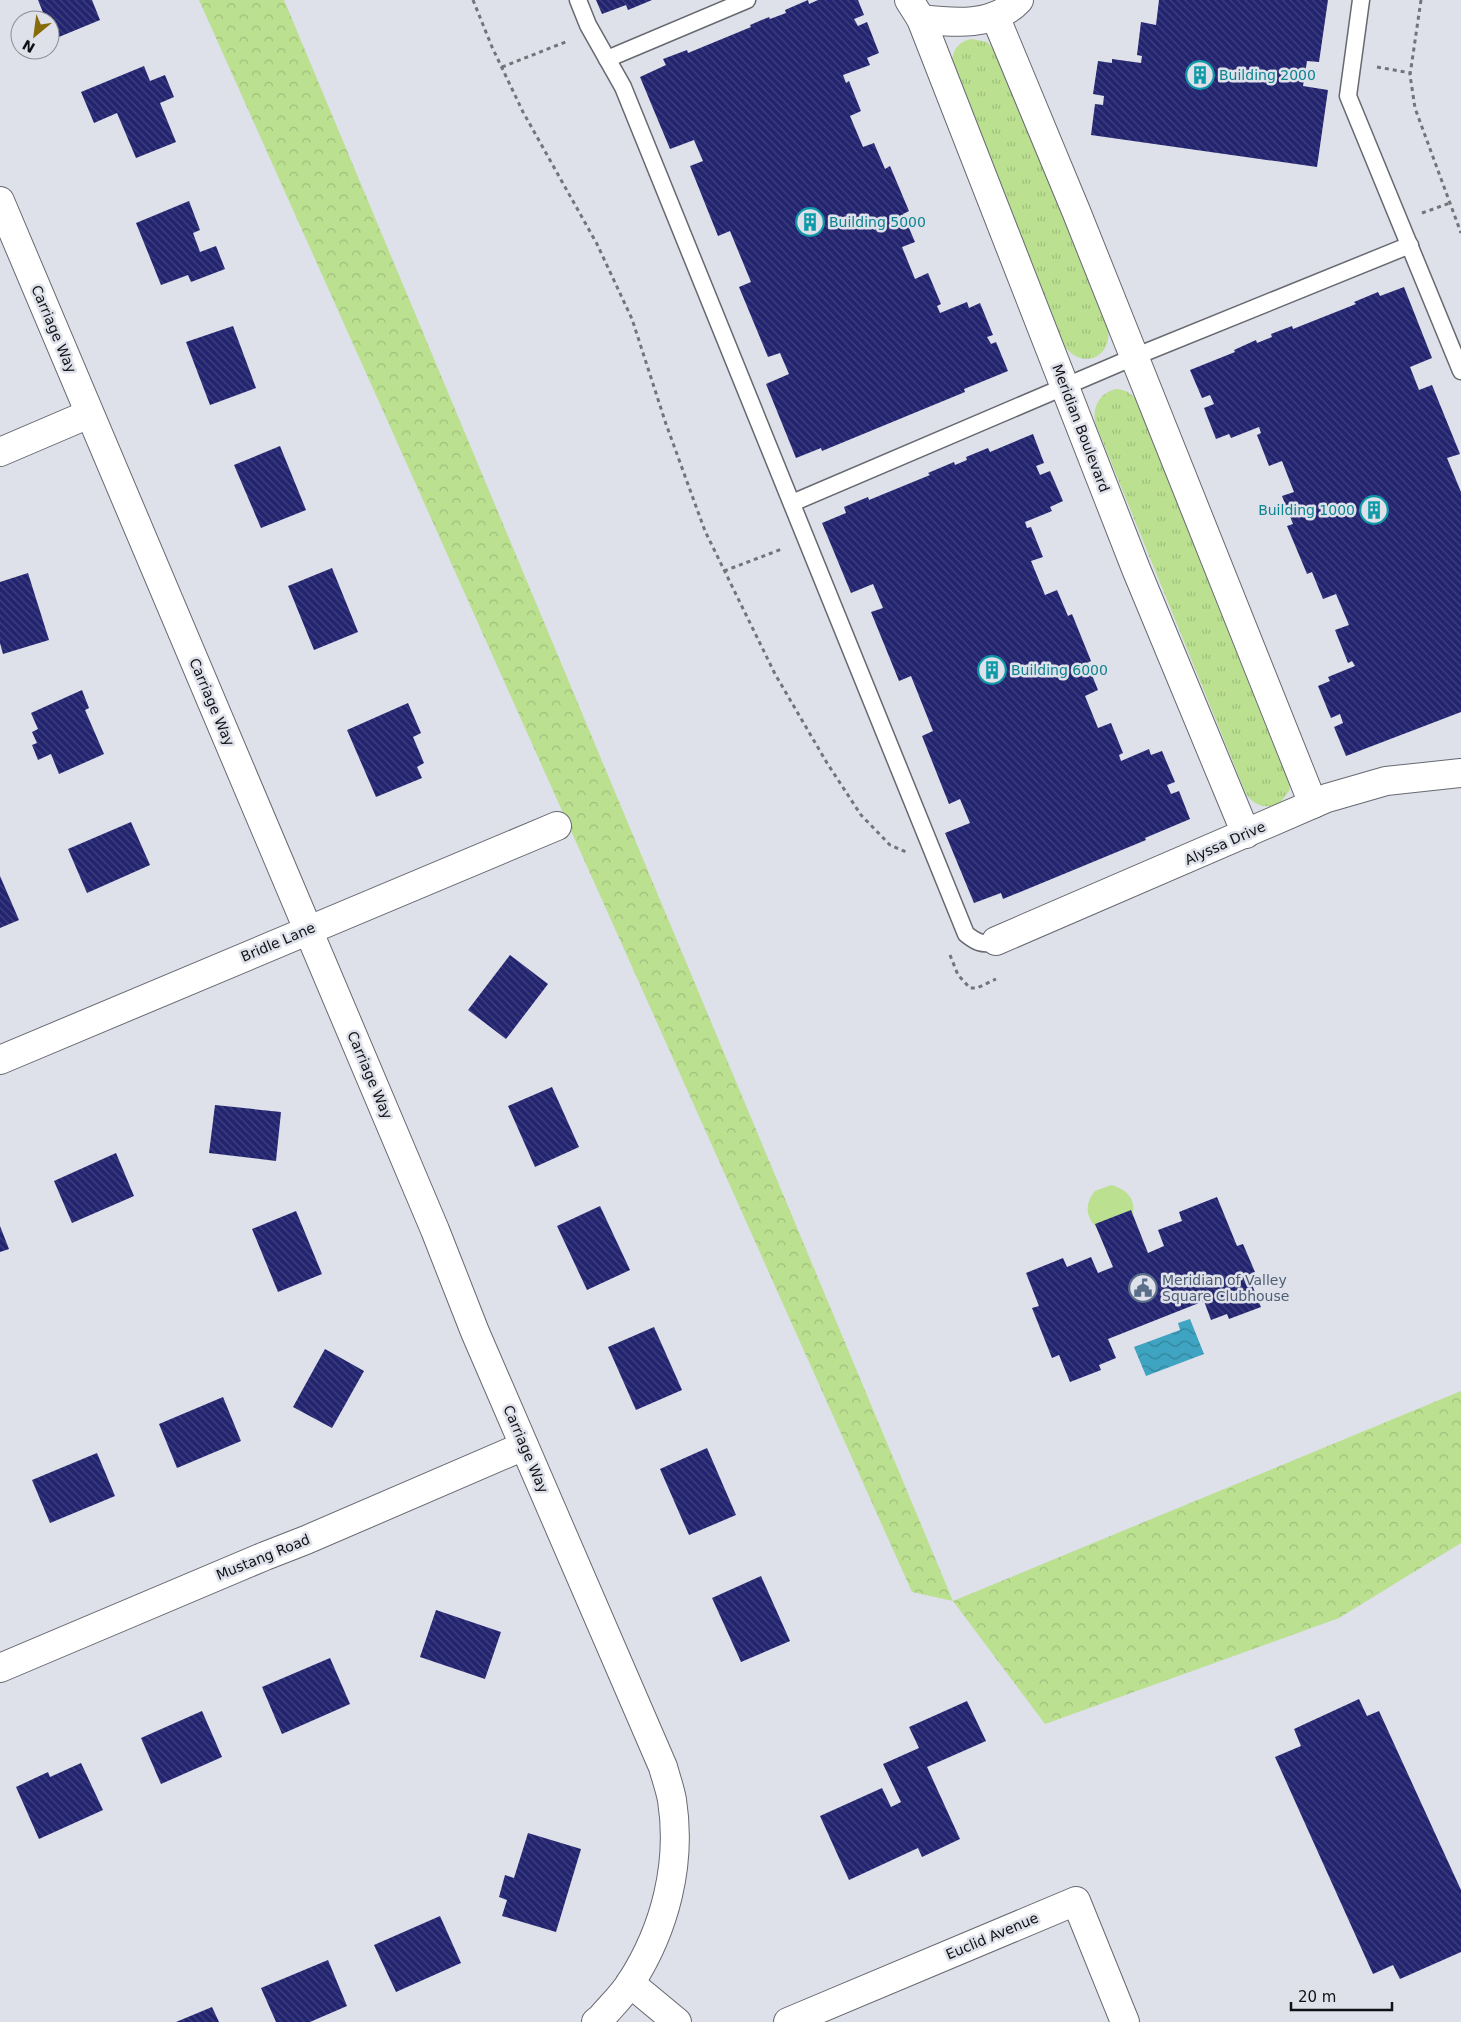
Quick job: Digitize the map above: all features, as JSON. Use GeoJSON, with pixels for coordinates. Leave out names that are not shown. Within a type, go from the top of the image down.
{"type":"FeatureCollection","features":[{"type":"Feature","properties":{"kind":"street","name":"Meridian Boulevard"},"geometry":{"type":"LineString","coordinates":[[915,10],[954,23],[975,22],[995,16],[1015,5],[1019,0]]}},
{"type":"Feature","properties":{"kind":"street","name":"Meridian Boulevard"},"geometry":{"type":"LineString","coordinates":[[915,10],[1136,569],[1246,834]]}},
{"type":"Feature","properties":{"kind":"street"},"geometry":{"type":"LineString","coordinates":[[995,16],[1076,211],[1312,804]]}},
{"type":"Feature","properties":{"kind":"street","name":"Carriage Way"},"geometry":{"type":"LineString","coordinates":[[0,202],[436,1230],[475,1332],[663,1767],[672,1801],[674,1853],[671,1887],[655,1938],[630,1983]]}},
{"type":"Feature","properties":{"kind":"street"},"geometry":{"type":"LineString","coordinates":[[0,452],[89,414]]}},
{"type":"Feature","properties":{"kind":"street","name":"Alyssa Drive"},"geometry":{"type":"LineString","coordinates":[[996,941],[1312,804],[1386,781],[1461,773]]}},
{"type":"Feature","properties":{"kind":"street","name":"Bridle Lane"},"geometry":{"type":"LineString","coordinates":[[0,1060],[557,826]]}},
{"type":"Feature","properties":{"kind":"street","name":"Mustang Road"},"geometry":{"type":"LineString","coordinates":[[0,1668],[306,1540],[524,1446]]}},
{"type":"Feature","properties":{"kind":"street","name":"Euclid Avenue"},"geometry":{"type":"LineString","coordinates":[[788,2022],[1076,1901],[1126,2022]]}},
{"type":"Feature","properties":{"kind":"street"},"geometry":{"type":"LineString","coordinates":[[600,2021],[630,1983],[677,2022]]}},
{"type":"Feature","properties":{"kind":"lane"},"geometry":{"type":"LineString","coordinates":[[578,0],[592,32],[623,88],[966,934],[982,944],[996,941]]}},
{"type":"Feature","properties":{"kind":"lane"},"geometry":{"type":"LineString","coordinates":[[607,59],[747,0]]}},
{"type":"Feature","properties":{"kind":"lane"},"geometry":{"type":"LineString","coordinates":[[1361,0],[1348,96],[1461,371]]}},
{"type":"Feature","properties":{"kind":"lane"},"geometry":{"type":"LineString","coordinates":[[792,504],[1134,357],[1410,245]]}},
{"type":"Feature","properties":{"kind":"path"},"geometry":{"type":"LineString","coordinates":[[474,0],[502,68],[528,120],[597,244],[632,319],[666,424],[705,531],[775,674],[827,763],[861,815],[890,845],[910,855]]}},
{"type":"Feature","properties":{"kind":"path"},"geometry":{"type":"LineString","coordinates":[[1421,0],[1411,73],[1415,108],[1461,233]]}},
{"type":"Feature","properties":{"kind":"path"},"geometry":{"type":"LineString","coordinates":[[502,68],[592,32]]}},
{"type":"Feature","properties":{"kind":"path"},"geometry":{"type":"LineString","coordinates":[[1352,63],[1411,73]]}},
{"type":"Feature","properties":{"kind":"path"},"geometry":{"type":"LineString","coordinates":[[724,572],[806,539]]}},
{"type":"Feature","properties":{"kind":"path"},"geometry":{"type":"LineString","coordinates":[[947,947],[958,975],[964,984],[970,988],[976,988],[996,979]]}},
{"type":"Feature","properties":{"kind":"green space"},"geometry":{"type":"Polygon","coordinates":[[[199,0],[284,0],[953,1601],[912,1592],[199,0]]]}},
{"type":"Feature","properties":{"kind":"green space"},"geometry":{"type":"Polygon","coordinates":[[[972,39],[987,42],[995,51],[1108,329],[1106,347],[1095,357],[1088,359],[1080,358],[1072,354],[1065,347],[952,70],[952,59],[955,50],[962,43],[972,39]]]}},
{"type":"Feature","properties":{"kind":"green space"},"geometry":{"type":"Polygon","coordinates":[[[1116,389],[1130,394],[1139,405],[1290,784],[1289,791],[1279,804],[1265,806],[1257,804],[1246,794],[1096,425],[1095,413],[1098,402],[1105,394],[1116,389]]]}},
{"type":"Feature","properties":{"kind":"green space"},"geometry":{"type":"Polygon","coordinates":[[[1111,1185],[1129,1195],[1134,1209],[1133,1215],[1131,1210],[1096,1224],[1097,1228],[1088,1214],[1089,1200],[1095,1191],[1111,1185]]]}},
{"type":"Feature","properties":{"kind":"green space"},"geometry":{"type":"Polygon","coordinates":[[[1461,1391],[1461,1543],[1339,1618],[1045,1724],[953,1601],[1461,1391]]]}},
{"type":"Feature","properties":{"kind":"water"},"geometry":{"type":"Polygon","coordinates":[[[1190,1319],[1204,1354],[1146,1376],[1134,1347],[1180,1330],[1178,1323],[1190,1319]]]}},
{"type":"Feature","properties":{"kind":"building"},"geometry":{"type":"Polygon","coordinates":[[[38,0],[92,0],[100,20],[60,37],[60,10],[42,10],[38,0]]]}},
{"type":"Feature","properties":{"kind":"building"},"geometry":{"type":"Polygon","coordinates":[[[596,0],[652,0],[628,10],[626,5],[602,14],[596,0]]]}},
{"type":"Feature","properties":{"kind":"building","name":"Building 5000"},"geometry":{"type":"Polygon","coordinates":[[[808,0],[809,4],[818,0],[858,0],[864,15],[854,19],[858,26],[867,22],[879,53],[867,58],[870,65],[843,75],[846,83],[849,81],[861,111],[850,116],[863,147],[874,143],[885,169],[890,166],[909,211],[903,214],[915,242],[902,247],[915,279],[928,273],[941,304],[937,306],[940,313],[967,302],[969,308],[980,303],[993,335],[987,337],[991,344],[996,342],[1008,371],[964,389],[965,392],[822,451],[821,448],[796,458],[766,384],[789,374],[780,353],[768,357],[739,287],[751,282],[730,231],[718,236],[690,166],[703,161],[694,140],[670,149],[640,77],[666,65],[663,59],[687,50],[688,53],[751,27],[750,25],[769,17],[770,19],[786,13],[785,10],[808,0]]]}},
{"type":"Feature","properties":{"kind":"building","name":"Building 2000"},"geometry":{"type":"Polygon","coordinates":[[[1159,0],[1328,0],[1319,62],[1307,61],[1303,86],[1328,90],[1317,167],[1091,135],[1095,104],[1103,105],[1104,96],[1093,94],[1098,61],[1112,63],[1112,59],[1141,63],[1142,56],[1137,55],[1141,22],[1156,25],[1159,0]]]}},
{"type":"Feature","properties":{"kind":"building"},"geometry":{"type":"Polygon","coordinates":[[[144,66],[150,81],[165,75],[174,97],[160,103],[176,142],[136,158],[117,113],[94,123],[81,92],[144,66]]]}},
{"type":"Feature","properties":{"kind":"building"},"geometry":{"type":"Polygon","coordinates":[[[189,201],[200,230],[193,233],[200,252],[216,246],[225,269],[191,282],[188,275],[161,285],[136,223],[189,201]]]}},
{"type":"Feature","properties":{"kind":"building","name":"Building 1000"},"geometry":{"type":"Polygon","coordinates":[[[1404,287],[1432,358],[1410,367],[1419,390],[1432,385],[1460,454],[1447,458],[1461,492],[1461,712],[1346,756],[1334,727],[1343,723],[1340,714],[1331,718],[1318,686],[1330,681],[1328,677],[1355,666],[1352,661],[1348,663],[1335,630],[1349,625],[1336,594],[1323,599],[1312,572],[1307,574],[1287,526],[1293,524],[1282,496],[1294,492],[1282,461],[1269,466],[1257,435],[1261,433],[1259,427],[1231,438],[1229,434],[1216,439],[1204,408],[1214,404],[1210,395],[1202,398],[1190,370],[1235,352],[1234,350],[1256,340],[1257,343],[1272,337],[1271,334],[1292,326],[1293,329],[1356,304],[1354,302],[1378,292],[1380,296],[1404,287]]]}},
{"type":"Feature","properties":{"kind":"building"},"geometry":{"type":"Polygon","coordinates":[[[233,326],[256,388],[210,405],[186,342],[233,326]]]}},
{"type":"Feature","properties":{"kind":"building","name":"Building 6000"},"geometry":{"type":"Polygon","coordinates":[[[1033,434],[1044,463],[1036,466],[1040,475],[1050,471],[1063,501],[1050,507],[1052,511],[1025,522],[1027,528],[1031,527],[1043,557],[1031,561],[1045,595],[1057,590],[1068,616],[1072,614],[1091,661],[1087,663],[1098,690],[1085,696],[1098,728],[1111,723],[1123,753],[1119,755],[1121,761],[1149,749],[1151,755],[1162,751],[1175,782],[1167,785],[1171,794],[1179,791],[1190,819],[1145,838],[1146,840],[1003,899],[1001,893],[974,903],[945,833],[970,823],[960,799],[949,804],[922,736],[933,731],[911,676],[899,681],[871,612],[883,608],[873,584],[851,593],[822,523],[846,513],[844,507],[868,497],[869,500],[930,475],[928,473],[954,462],[955,465],[967,460],[966,457],[988,448],[990,452],[1033,434]]]}},
{"type":"Feature","properties":{"kind":"building"},"geometry":{"type":"Polygon","coordinates":[[[280,446],[306,510],[261,528],[234,465],[280,446]]]}},
{"type":"Feature","properties":{"kind":"building"},"geometry":{"type":"Polygon","coordinates":[[[332,568],[358,632],[314,650],[288,586],[332,568]]]}},
{"type":"Feature","properties":{"kind":"building"},"geometry":{"type":"Polygon","coordinates":[[[28,573],[49,640],[3,654],[0,643],[0,582],[28,573]]]}},
{"type":"Feature","properties":{"kind":"building"},"geometry":{"type":"Polygon","coordinates":[[[82,690],[89,708],[85,710],[104,754],[59,774],[51,754],[38,760],[32,745],[37,743],[32,732],[38,729],[31,713],[82,690]]]}},
{"type":"Feature","properties":{"kind":"building"},"geometry":{"type":"Polygon","coordinates":[[[408,703],[421,733],[413,737],[424,763],[417,767],[422,778],[376,797],[347,730],[408,703]]]}},
{"type":"Feature","properties":{"kind":"building"},"geometry":{"type":"Polygon","coordinates":[[[131,822],[150,865],[87,893],[68,849],[131,822]]]}},
{"type":"Feature","properties":{"kind":"building"},"geometry":{"type":"Polygon","coordinates":[[[0,876],[19,920],[0,928],[0,876]]]}},
{"type":"Feature","properties":{"kind":"building"},"geometry":{"type":"Polygon","coordinates":[[[510,955],[548,984],[506,1039],[468,1010],[510,955]]]}},
{"type":"Feature","properties":{"kind":"building"},"geometry":{"type":"Polygon","coordinates":[[[552,1087],[579,1147],[535,1167],[508,1106],[552,1087]]]}},
{"type":"Feature","properties":{"kind":"building"},"geometry":{"type":"Polygon","coordinates":[[[215,1105],[281,1112],[276,1161],[209,1153],[215,1105]]]}},
{"type":"Feature","properties":{"kind":"building"},"geometry":{"type":"Polygon","coordinates":[[[116,1153],[134,1196],[72,1223],[54,1181],[116,1153]]]}},
{"type":"Feature","properties":{"kind":"building","name":"Meridian of Valley Square Clubhouse"},"geometry":{"type":"Polygon","coordinates":[[[1217,1197],[1237,1246],[1243,1244],[1255,1272],[1248,1275],[1261,1307],[1229,1319],[1227,1314],[1211,1320],[1204,1301],[1108,1339],[1116,1358],[1099,1365],[1101,1370],[1070,1382],[1059,1355],[1052,1358],[1032,1308],[1039,1306],[1026,1273],[1063,1258],[1067,1267],[1091,1257],[1098,1273],[1113,1267],[1095,1224],[1131,1210],[1148,1253],[1164,1246],[1158,1230],[1182,1221],[1179,1212],[1217,1197]]]}},
{"type":"Feature","properties":{"kind":"building"},"geometry":{"type":"Polygon","coordinates":[[[600,1206],[630,1270],[587,1290],[557,1226],[600,1206]]]}},
{"type":"Feature","properties":{"kind":"building"},"geometry":{"type":"Polygon","coordinates":[[[296,1211],[322,1274],[278,1292],[252,1229],[296,1211]]]}},
{"type":"Feature","properties":{"kind":"building"},"geometry":{"type":"Polygon","coordinates":[[[0,1226],[9,1249],[0,1252],[0,1226]]]}},
{"type":"Feature","properties":{"kind":"building"},"geometry":{"type":"Polygon","coordinates":[[[654,1327],[682,1390],[636,1410],[608,1347],[654,1327]]]}},
{"type":"Feature","properties":{"kind":"building"},"geometry":{"type":"Polygon","coordinates":[[[325,1349],[364,1371],[332,1428],[293,1407],[325,1349]]]}},
{"type":"Feature","properties":{"kind":"building"},"geometry":{"type":"Polygon","coordinates":[[[223,1397],[241,1441],[177,1468],[159,1424],[223,1397]]]}},
{"type":"Feature","properties":{"kind":"building"},"geometry":{"type":"Polygon","coordinates":[[[707,1448],[736,1515],[689,1535],[660,1469],[707,1448]]]}},
{"type":"Feature","properties":{"kind":"building"},"geometry":{"type":"Polygon","coordinates":[[[97,1453],[115,1496],[50,1523],[32,1480],[97,1453]]]}},
{"type":"Feature","properties":{"kind":"building"},"geometry":{"type":"Polygon","coordinates":[[[761,1576],[790,1641],[741,1662],[712,1598],[761,1576]]]}},
{"type":"Feature","properties":{"kind":"building"},"geometry":{"type":"Polygon","coordinates":[[[436,1610],[501,1632],[485,1679],[420,1657],[436,1610]]]}},
{"type":"Feature","properties":{"kind":"building"},"geometry":{"type":"Polygon","coordinates":[[[330,1658],[350,1704],[282,1734],[262,1687],[330,1658]]]}},
{"type":"Feature","properties":{"kind":"building"},"geometry":{"type":"Polygon","coordinates":[[[1359,1699],[1367,1716],[1379,1711],[1461,1890],[1461,1952],[1400,1979],[1393,1965],[1373,1974],[1275,1757],[1301,1746],[1294,1729],[1359,1699]]]}},
{"type":"Feature","properties":{"kind":"building"},"geometry":{"type":"Polygon","coordinates":[[[967,1701],[986,1741],[927,1767],[960,1839],[922,1857],[918,1848],[849,1880],[820,1816],[882,1788],[891,1807],[901,1802],[883,1764],[919,1748],[909,1727],[967,1701]]]}},
{"type":"Feature","properties":{"kind":"building"},"geometry":{"type":"Polygon","coordinates":[[[202,1711],[222,1757],[161,1784],[141,1738],[202,1711]]]}},
{"type":"Feature","properties":{"kind":"building"},"geometry":{"type":"Polygon","coordinates":[[[81,1763],[103,1810],[39,1839],[16,1787],[48,1772],[50,1777],[81,1763]]]}},
{"type":"Feature","properties":{"kind":"building"},"geometry":{"type":"Polygon","coordinates":[[[528,1833],[581,1849],[556,1932],[502,1916],[507,1900],[499,1897],[505,1875],[514,1878],[528,1833]]]}},
{"type":"Feature","properties":{"kind":"building"},"geometry":{"type":"Polygon","coordinates":[[[440,1916],[461,1963],[396,1992],[374,1945],[440,1916]]]}},
{"type":"Feature","properties":{"kind":"building"},"geometry":{"type":"Polygon","coordinates":[[[328,1960],[347,2006],[310,2022],[276,2022],[261,1988],[328,1960]]]}},
{"type":"Feature","properties":{"kind":"building"},"geometry":{"type":"Polygon","coordinates":[[[212,2007],[219,2022],[176,2022],[212,2007]]]}},
{"type":"Feature","properties":{"kind":"place","name":"Building 2000"},"geometry":{"type":"Point","coordinates":[1200,75]}},
{"type":"Feature","properties":{"kind":"place","name":"Building 5000"},"geometry":{"type":"Point","coordinates":[810,222]}},
{"type":"Feature","properties":{"kind":"place","name":"Building 1000"},"geometry":{"type":"Point","coordinates":[1374,510]}},
{"type":"Feature","properties":{"kind":"place","name":"Building 6000"},"geometry":{"type":"Point","coordinates":[992,670]}},
{"type":"Feature","properties":{"kind":"place","name":"Meridian of Valley Square Clubhouse"},"geometry":{"type":"Point","coordinates":[1143,1288]}}]}
